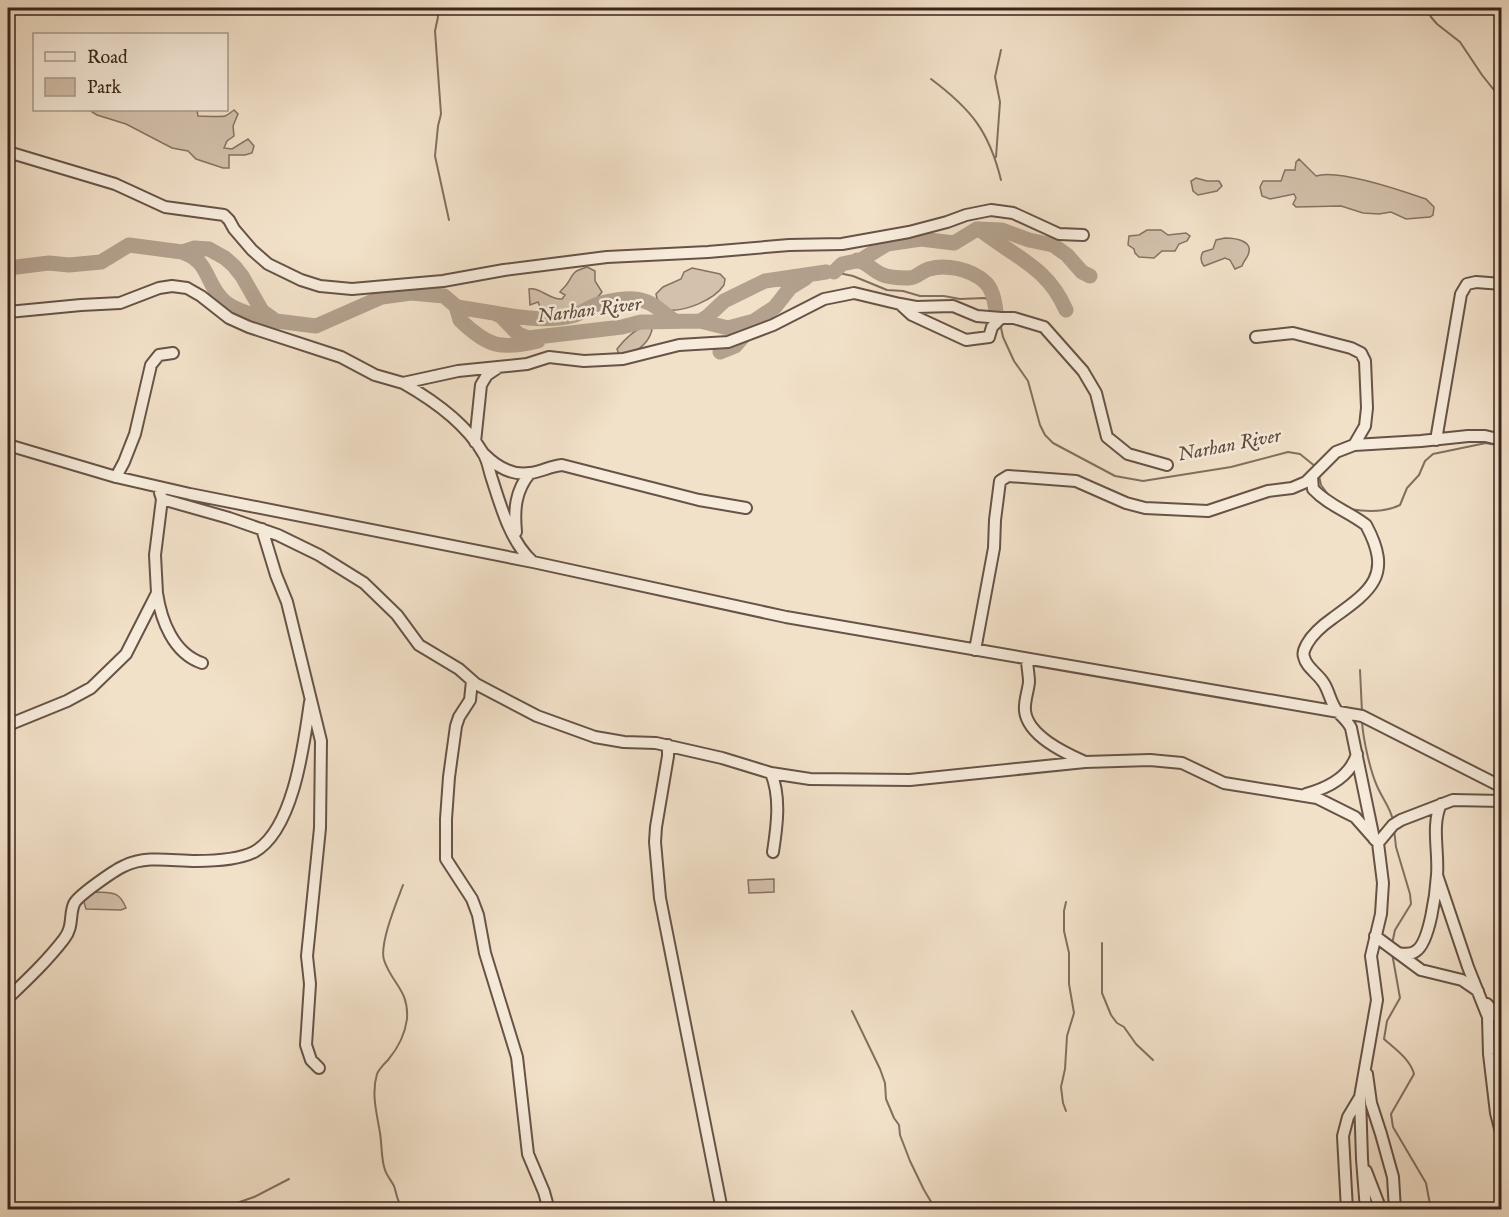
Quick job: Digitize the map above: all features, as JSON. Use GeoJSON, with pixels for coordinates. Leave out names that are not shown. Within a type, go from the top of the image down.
{"type":"FeatureCollection","features":[{"type":"Feature","properties":{"kind":"street"},"geometry":{"type":"LineString","coordinates":[[8,153],[115,184],[165,207],[224,216],[252,250],[268,264],[301,280],[340,289],[443,281],[504,270],[607,257],[708,252],[789,244],[842,244],[909,232],[990,210],[1013,213],[1059,234],[1083,235]]}},
{"type":"Feature","properties":{"kind":"street"},"geometry":{"type":"LineString","coordinates":[[1436,440],[1461,294],[1467,284],[1476,282],[1502,284]]}},
{"type":"Feature","properties":{"kind":"street"},"geometry":{"type":"LineString","coordinates":[[8,312],[120,303],[159,288],[172,286],[186,288],[201,296],[229,318],[249,327],[341,357],[375,375],[403,383],[444,410],[464,429],[492,462],[504,469],[517,473],[530,473],[562,465],[699,500],[746,508]]}},
{"type":"Feature","properties":{"kind":"street"},"geometry":{"type":"LineString","coordinates":[[403,383],[458,371],[527,363],[549,357],[584,361],[623,359],[679,345],[728,342],[773,325],[824,298],[863,294],[916,307],[953,306],[977,316],[1014,318],[1044,327],[1083,371],[1096,393],[1107,437],[1128,454],[1167,465]]}},
{"type":"Feature","properties":{"kind":"street"},"geometry":{"type":"LineString","coordinates":[[900,304],[912,315],[966,340],[989,337],[992,327],[1001,318]]}},
{"type":"Feature","properties":{"kind":"street"},"geometry":{"type":"LineString","coordinates":[[1256,337],[1293,333],[1351,348],[1361,353],[1365,361],[1367,408],[1365,426],[1354,445]]}},
{"type":"Feature","properties":{"kind":"street"},"geometry":{"type":"LineString","coordinates":[[116,477],[135,434],[151,365],[159,356],[173,352]]}},
{"type":"Feature","properties":{"kind":"street"},"geometry":{"type":"LineString","coordinates":[[475,442],[481,385],[487,375],[501,366]]}},
{"type":"Feature","properties":{"kind":"street"},"geometry":{"type":"LineString","coordinates":[[975,650],[993,557],[1000,481],[1008,476],[1076,481],[1126,503],[1145,508],[1208,510],[1268,491],[1292,488],[1306,482],[1336,452],[1354,445],[1468,436],[1485,436],[1502,440]]}},
{"type":"Feature","properties":{"kind":"street"},"geometry":{"type":"LineString","coordinates":[[8,445],[116,477],[351,527],[533,562],[786,617],[1362,716],[1502,787]]}},
{"type":"Feature","properties":{"kind":"street"},"geometry":{"type":"LineString","coordinates":[[484,453],[505,514],[517,540],[533,562]]}},
{"type":"Feature","properties":{"kind":"street"},"geometry":{"type":"LineString","coordinates":[[517,540],[518,490],[530,473]]}},
{"type":"Feature","properties":{"kind":"street"},"geometry":{"type":"LineString","coordinates":[[1312,477],[1313,489],[1319,496],[1330,505],[1366,525],[1378,558],[1376,575],[1371,588],[1322,626],[1303,651],[1309,667],[1325,684],[1337,711],[1347,720],[1357,754],[1383,883],[1381,914],[1371,956],[1377,1000],[1360,1097],[1366,1209]]}},
{"type":"Feature","properties":{"kind":"street"},"geometry":{"type":"LineString","coordinates":[[159,486],[162,499],[155,555],[157,593],[163,621],[184,653],[202,663]]}},
{"type":"Feature","properties":{"kind":"street"},"geometry":{"type":"LineString","coordinates":[[162,499],[182,503],[262,529],[319,555],[364,583],[397,615],[419,645],[459,669],[472,681],[537,716],[594,737],[668,746],[722,758],[771,773],[810,779],[910,780],[1085,762],[1150,760],[1182,763],[1224,783],[1317,798],[1355,817],[1376,841]]}},
{"type":"Feature","properties":{"kind":"street"},"geometry":{"type":"LineString","coordinates":[[262,529],[287,602],[321,741],[319,845],[307,956],[310,984],[306,1045],[311,1060],[319,1068]]}},
{"type":"Feature","properties":{"kind":"street"},"geometry":{"type":"LineString","coordinates":[[8,725],[67,701],[91,688],[106,675],[126,654],[157,593]]}},
{"type":"Feature","properties":{"kind":"street"},"geometry":{"type":"LineString","coordinates":[[1027,658],[1029,682],[1025,708],[1026,718],[1032,728],[1048,742],[1085,762]]}},
{"type":"Feature","properties":{"kind":"street"},"geometry":{"type":"LineString","coordinates":[[472,681],[470,700],[456,726],[449,777],[446,860],[472,899],[478,915],[487,962],[517,1057],[528,1154],[549,1209]]}},
{"type":"Feature","properties":{"kind":"street"},"geometry":{"type":"LineString","coordinates":[[8,998],[31,978],[66,936],[72,922],[73,904],[85,891],[123,866],[149,858],[163,861],[225,859],[255,851],[265,843],[275,831],[289,803],[310,695]]}},
{"type":"Feature","properties":{"kind":"street"},"geometry":{"type":"LineString","coordinates":[[668,746],[655,842],[660,898],[722,1209]]}},
{"type":"Feature","properties":{"kind":"street"},"geometry":{"type":"LineString","coordinates":[[1300,795],[1318,791],[1336,782],[1350,770],[1357,754]]}},
{"type":"Feature","properties":{"kind":"street"},"geometry":{"type":"LineString","coordinates":[[771,773],[775,782],[777,816],[773,852]]}},
{"type":"Feature","properties":{"kind":"street"},"geometry":{"type":"LineString","coordinates":[[1376,841],[1401,820],[1452,800],[1502,801]]}},
{"type":"Feature","properties":{"kind":"street"},"geometry":{"type":"LineString","coordinates":[[1398,953],[1409,954],[1417,951],[1427,935],[1437,874],[1436,820],[1441,804]]}},
{"type":"Feature","properties":{"kind":"street"},"geometry":{"type":"LineString","coordinates":[[1437,874],[1468,967],[1488,1017],[1489,1054],[1496,1113],[1502,1136]]}},
{"type":"Feature","properties":{"kind":"street"},"geometry":{"type":"LineString","coordinates":[[1375,936],[1421,970],[1462,980],[1478,991],[1502,1022]]}},
{"type":"Feature","properties":{"kind":"street"},"geometry":{"type":"LineString","coordinates":[[1366,1065],[1371,1103],[1393,1177],[1395,1209]]}},
{"type":"Feature","properties":{"kind":"street"},"geometry":{"type":"LineString","coordinates":[[1347,1209],[1343,1136],[1345,1125],[1360,1097]]}},
{"type":"Feature","properties":{"kind":"street"},"geometry":{"type":"LineString","coordinates":[[1362,1159],[1381,1209]]}},
{"type":"Feature","properties":{"kind":"green space"},"geometry":{"type":"Polygon","coordinates":[[[234,110],[238,114],[233,126],[234,136],[227,141],[224,148],[232,149],[248,139],[254,146],[252,153],[229,155],[229,168],[223,168],[196,159],[188,151],[172,148],[126,124],[91,111],[197,111],[198,116],[225,116],[234,110]]]}},
{"type":"Feature","properties":{"kind":"green space"},"geometry":{"type":"Polygon","coordinates":[[[1299,159],[1316,176],[1326,174],[1354,178],[1426,199],[1434,207],[1433,215],[1406,219],[1391,212],[1363,213],[1341,206],[1296,207],[1293,204],[1296,198],[1294,194],[1270,199],[1262,196],[1260,187],[1263,181],[1281,181],[1285,170],[1295,170],[1299,159]]]}},
{"type":"Feature","properties":{"kind":"green space"},"geometry":{"type":"Polygon","coordinates":[[[1196,178],[1219,181],[1222,186],[1217,191],[1198,195],[1193,191],[1191,181],[1196,178]]]}},
{"type":"Feature","properties":{"kind":"green space"},"geometry":{"type":"Polygon","coordinates":[[[1147,230],[1161,230],[1168,235],[1186,233],[1190,236],[1187,241],[1179,244],[1175,251],[1162,251],[1154,258],[1139,257],[1128,245],[1129,236],[1139,235],[1147,230]]]}},
{"type":"Feature","properties":{"kind":"green space"},"geometry":{"type":"Polygon","coordinates":[[[1225,238],[1243,241],[1249,247],[1242,266],[1235,269],[1230,260],[1225,258],[1204,266],[1201,259],[1203,252],[1213,249],[1216,240],[1225,238]]]}},
{"type":"Feature","properties":{"kind":"green space"},"geometry":{"type":"Polygon","coordinates":[[[587,267],[595,271],[595,281],[602,292],[584,308],[567,314],[551,315],[543,314],[538,302],[530,305],[529,289],[562,299],[565,295],[560,292],[574,273],[587,267]]]}},
{"type":"Feature","properties":{"kind":"green space"},"geometry":{"type":"Polygon","coordinates":[[[692,268],[720,274],[725,279],[724,285],[713,296],[698,304],[682,309],[667,310],[657,299],[656,294],[663,287],[681,279],[684,272],[692,268]]]}},
{"type":"Feature","properties":{"kind":"green space"},"geometry":{"type":"Polygon","coordinates":[[[643,327],[650,327],[652,330],[644,344],[630,353],[619,354],[617,349],[623,342],[643,327]]]}},
{"type":"Feature","properties":{"kind":"green space"},"geometry":{"type":"Polygon","coordinates":[[[774,879],[774,892],[749,893],[748,880],[774,879]]]}},
{"type":"Feature","properties":{"kind":"green space"},"geometry":{"type":"Polygon","coordinates":[[[95,892],[115,894],[121,898],[126,908],[121,910],[86,909],[83,899],[95,892]]]}},
{"type":"Feature","properties":{"kind":"waterway"},"geometry":{"type":"LineString","coordinates":[[437,8],[435,31],[441,114],[435,156],[449,220]]}},
{"type":"Feature","properties":{"kind":"waterway"},"geometry":{"type":"LineString","coordinates":[[1427,8],[1437,24],[1460,42],[1494,90],[1502,107]]}},
{"type":"Feature","properties":{"kind":"waterway"},"geometry":{"type":"LineString","coordinates":[[996,157],[1000,102],[995,77],[1001,50]]}},
{"type":"Feature","properties":{"kind":"waterway"},"geometry":{"type":"LineString","coordinates":[[931,79],[968,111],[976,122],[991,148],[1001,180]]}},
{"type":"Feature","properties":{"kind":"waterway"},"geometry":{"type":"LineString","coordinates":[[834,272],[842,264],[861,260],[887,244],[921,239],[954,243],[977,229],[1002,230],[1029,240],[1053,245],[1067,255],[1082,272],[1090,276]]}},
{"type":"Feature","properties":{"kind":"waterway"},"geometry":{"type":"LineString","coordinates":[[979,229],[1039,272],[1058,295],[1066,310]]}},
{"type":"Feature","properties":{"kind":"waterway","name":"Narhan River"},"geometry":{"type":"LineString","coordinates":[[8,268],[49,263],[69,265],[101,262],[129,245],[182,252],[194,248],[209,249],[234,266],[262,311],[276,321],[316,326],[382,297],[411,293],[444,296],[457,307],[494,313],[501,316],[518,334],[528,338],[622,327],[641,322],[700,321],[724,301],[765,281],[826,272]]}},
{"type":"Feature","properties":{"kind":"waterway"},"geometry":{"type":"LineString","coordinates":[[182,252],[198,261],[217,293],[228,304],[270,320]]}},
{"type":"Feature","properties":{"kind":"waterway","name":"Narhan River"},"geometry":{"type":"LineString","coordinates":[[857,260],[881,274],[894,277],[911,278],[926,270],[936,268],[950,267],[966,271],[988,285],[996,312]]}},
{"type":"Feature","properties":{"kind":"waterway","name":"Narhan River"},"geometry":{"type":"LineString","coordinates":[[826,272],[853,276],[887,290],[903,291],[920,296],[985,298],[992,303],[996,313]]}},
{"type":"Feature","properties":{"kind":"waterway"},"geometry":{"type":"LineString","coordinates":[[700,321],[728,328],[754,321],[775,307],[790,288],[806,278]]}},
{"type":"Feature","properties":{"kind":"waterway"},"geometry":{"type":"LineString","coordinates":[[495,313],[525,318],[566,317],[601,303],[630,299],[651,304],[675,321]]}},
{"type":"Feature","properties":{"kind":"waterway"},"geometry":{"type":"LineString","coordinates":[[456,306],[460,320],[487,341],[504,345],[538,341]]}},
{"type":"Feature","properties":{"kind":"waterway","name":"Narhan River"},"geometry":{"type":"LineString","coordinates":[[1000,323],[1003,337],[1014,361],[1028,381],[1045,435],[1053,443],[1115,476],[1143,481],[1231,467],[1288,452],[1300,454],[1316,467]]}},
{"type":"Feature","properties":{"kind":"waterway"},"geometry":{"type":"LineString","coordinates":[[720,352],[735,346],[750,329]]}},
{"type":"Feature","properties":{"kind":"waterway","name":"Narhan River"},"geometry":{"type":"LineString","coordinates":[[1350,509],[1375,511],[1400,505],[1407,488],[1419,475],[1425,461],[1433,454],[1486,443],[1502,446]]}},
{"type":"Feature","properties":{"kind":"waterway","name":"Narhan River"},"geometry":{"type":"LineString","coordinates":[[1319,476],[1321,485],[1330,497]]}},
{"type":"Feature","properties":{"kind":"waterway"},"geometry":{"type":"LineString","coordinates":[[1360,670],[1362,712]]}},
{"type":"Feature","properties":{"kind":"waterway"},"geometry":{"type":"LineString","coordinates":[[1362,721],[1372,772],[1393,820]]}},
{"type":"Feature","properties":{"kind":"waterway"},"geometry":{"type":"LineString","coordinates":[[1392,944],[1395,930],[1411,904],[1396,847],[1394,829]]}},
{"type":"Feature","properties":{"kind":"waterway"},"geometry":{"type":"LineString","coordinates":[[402,1207],[382,1157],[375,1104],[375,1081],[380,1068],[398,1046],[407,1019],[403,994],[387,968],[383,953],[389,922],[403,885]]}},
{"type":"Feature","properties":{"kind":"waterway"},"geometry":{"type":"LineString","coordinates":[[1066,902],[1064,931],[1069,953],[1069,984],[1074,1013],[1067,1036],[1065,1069],[1061,1087],[1066,1111]]}},
{"type":"Feature","properties":{"kind":"waterway"},"geometry":{"type":"LineString","coordinates":[[1102,943],[1102,993],[1111,1015],[1153,1060]]}},
{"type":"Feature","properties":{"kind":"waterway"},"geometry":{"type":"LineString","coordinates":[[1392,953],[1400,998],[1387,1021],[1384,1039],[1406,1059],[1414,1074],[1391,1114],[1393,1127],[1426,1183],[1431,1210]]}},
{"type":"Feature","properties":{"kind":"waterway"},"geometry":{"type":"LineString","coordinates":[[852,1011],[880,1069],[885,1083],[886,1099],[899,1125],[900,1135],[910,1161],[936,1210]]}},
{"type":"Feature","properties":{"kind":"waterway"},"geometry":{"type":"LineString","coordinates":[[217,1210],[254,1197],[289,1179]]}}]}
